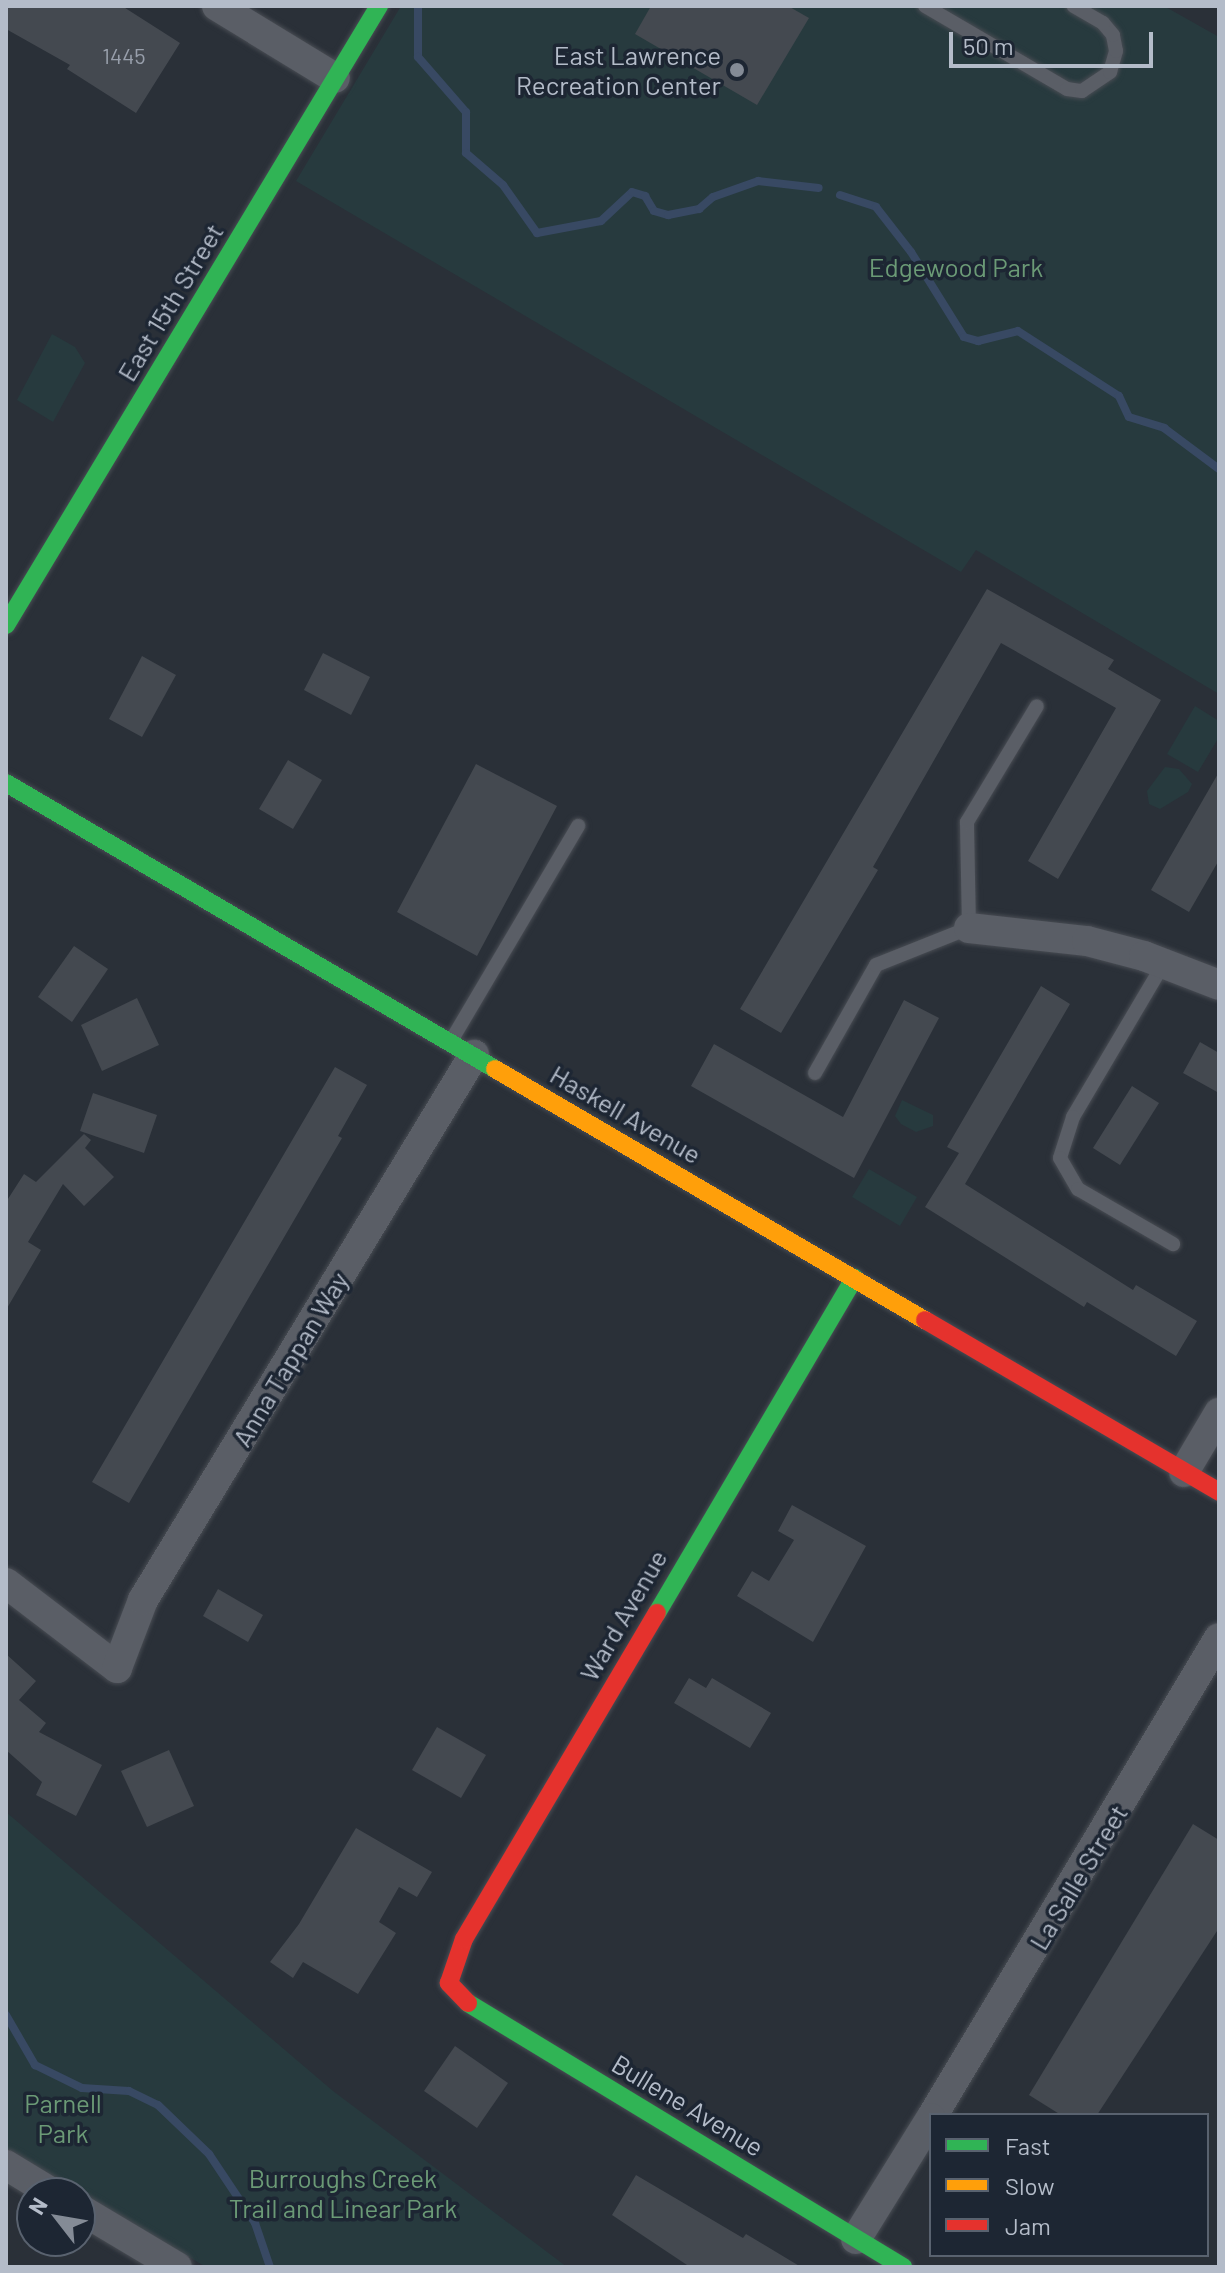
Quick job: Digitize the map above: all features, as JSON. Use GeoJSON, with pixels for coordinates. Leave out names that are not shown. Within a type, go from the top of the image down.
{"type":"FeatureCollection","features":[{"type":"Feature","properties":{"kind":"main road","name":"East 15th Street"},"geometry":{"type":"LineString","coordinates":[[6,625],[379,6]]}},
{"type":"Feature","properties":{"kind":"main road","name":"Haskell Avenue"},"geometry":{"type":"LineString","coordinates":[[6,783],[1219,1492]]}},
{"type":"Feature","properties":{"kind":"main road","name":"Ward Avenue"},"geometry":{"type":"LineString","coordinates":[[449,1983],[464,1939],[854,1278]]}},
{"type":"Feature","properties":{"kind":"main road","name":"Bullene Avenue"},"geometry":{"type":"LineString","coordinates":[[449,1983],[466,2002],[903,2267]]}},
{"type":"Feature","properties":{"kind":"street"},"geometry":{"type":"LineString","coordinates":[[217,6],[335,78]]}},
{"type":"Feature","properties":{"kind":"street"},"geometry":{"type":"LineString","coordinates":[[969,928],[1041,932],[1164,963],[1219,985]]}},
{"type":"Feature","properties":{"kind":"street","name":"Anna Tappan Way"},"geometry":{"type":"LineString","coordinates":[[6,1583],[117,1668],[143,1600],[462,1048]]}},
{"type":"Feature","properties":{"kind":"street"},"geometry":{"type":"LineString","coordinates":[[1184,1472],[1219,1413]]}},
{"type":"Feature","properties":{"kind":"street","name":"La Salle Street"},"geometry":{"type":"LineString","coordinates":[[934,2113],[1219,1638]]}},
{"type":"Feature","properties":{"kind":"street","name":"La Salle Street"},"geometry":{"type":"LineString","coordinates":[[856,2239],[929,2121]]}},
{"type":"Feature","properties":{"kind":"street"},"geometry":{"type":"LineString","coordinates":[[6,2165],[26,2177]]}},
{"type":"Feature","properties":{"kind":"street"},"geometry":{"type":"LineString","coordinates":[[96,2219],[177,2267]]}},
{"type":"Feature","properties":{"kind":"lane"},"geometry":{"type":"LineString","coordinates":[[925,6],[1067,89],[1082,91],[1110,72],[1116,51],[1113,35],[1103,23],[1074,6]]}},
{"type":"Feature","properties":{"kind":"lane"},"geometry":{"type":"LineString","coordinates":[[815,1073],[876,965],[969,928],[967,822],[1037,706]]}},
{"type":"Feature","properties":{"kind":"lane"},"geometry":{"type":"LineString","coordinates":[[462,1048],[578,826]]}},
{"type":"Feature","properties":{"kind":"lane"},"geometry":{"type":"LineString","coordinates":[[1164,963],[1073,1117],[1060,1158],[1078,1189],[1173,1244]]}},
{"type":"Feature","properties":{"kind":"green space","name":"Edgewood Park"},"geometry":{"type":"Polygon","coordinates":[[[401,6],[1164,6],[1219,37],[1219,694],[976,550],[961,572],[296,181],[401,6]]]}},
{"type":"Feature","properties":{"kind":"green space"},"geometry":{"type":"Polygon","coordinates":[[[52,334],[75,347],[85,363],[53,422],[17,400],[52,334]]]}},
{"type":"Feature","properties":{"kind":"green space"},"geometry":{"type":"Polygon","coordinates":[[[1195,706],[1219,721],[1219,737],[1198,772],[1167,754],[1195,706]]]}},
{"type":"Feature","properties":{"kind":"green space"},"geometry":{"type":"Polygon","coordinates":[[[1165,767],[1179,769],[1192,784],[1188,792],[1160,809],[1149,804],[1147,791],[1165,767]]]}},
{"type":"Feature","properties":{"kind":"green space"},"geometry":{"type":"Polygon","coordinates":[[[902,1100],[933,1115],[933,1126],[916,1132],[901,1124],[895,1116],[902,1100]]]}},
{"type":"Feature","properties":{"kind":"green space"},"geometry":{"type":"Polygon","coordinates":[[[869,1169],[917,1197],[900,1226],[852,1197],[869,1169]]]}},
{"type":"Feature","properties":{"kind":"green space","name":"Burroughs Creek Trail and Linear Park"},"geometry":{"type":"Polygon","coordinates":[[[6,1812],[333,2091],[567,2267],[206,2267],[96,2202],[96,2177],[55,2177],[6,2148],[6,1812]]]}},
{"type":"Feature","properties":{"kind":"building"},"geometry":{"type":"Polygon","coordinates":[[[6,6],[122,6],[180,43],[136,113],[67,69],[70,65],[6,29],[6,6]]]}},
{"type":"Feature","properties":{"kind":"building","name":"East Lawrence Recreation Center"},"geometry":{"type":"Polygon","coordinates":[[[651,6],[788,6],[809,18],[757,105],[635,34],[651,6]]]}},
{"type":"Feature","properties":{"kind":"building"},"geometry":{"type":"Polygon","coordinates":[[[987,589],[1114,660],[1108,669],[1161,700],[1058,879],[1028,861],[1116,708],[1001,643],[873,867],[878,870],[781,1033],[740,1009],[987,589]]]}},
{"type":"Feature","properties":{"kind":"building"},"geometry":{"type":"Polygon","coordinates":[[[323,653],[370,677],[351,715],[304,690],[323,653]]]}},
{"type":"Feature","properties":{"kind":"building"},"geometry":{"type":"Polygon","coordinates":[[[142,656],[176,675],[142,737],[109,719],[142,656]]]}},
{"type":"Feature","properties":{"kind":"building"},"geometry":{"type":"Polygon","coordinates":[[[288,760],[322,780],[293,829],[259,809],[288,760]]]}},
{"type":"Feature","properties":{"kind":"building"},"geometry":{"type":"Polygon","coordinates":[[[476,764],[557,806],[477,956],[397,912],[476,764]]]}},
{"type":"Feature","properties":{"kind":"building"},"geometry":{"type":"Polygon","coordinates":[[[1219,772],[1219,860],[1189,912],[1151,890],[1219,772]]]}},
{"type":"Feature","properties":{"kind":"building"},"geometry":{"type":"Polygon","coordinates":[[[74,946],[108,969],[72,1022],[38,997],[74,946]]]}},
{"type":"Feature","properties":{"kind":"building"},"geometry":{"type":"Polygon","coordinates":[[[1041,986],[1070,1004],[965,1184],[1133,1290],[1136,1285],[1197,1321],[1176,1356],[1087,1302],[1084,1307],[925,1207],[959,1153],[947,1147],[1041,986]]]}},
{"type":"Feature","properties":{"kind":"building"},"geometry":{"type":"Polygon","coordinates":[[[137,998],[159,1045],[102,1071],[81,1025],[137,998]]]}},
{"type":"Feature","properties":{"kind":"building"},"geometry":{"type":"Polygon","coordinates":[[[904,1000],[939,1018],[854,1178],[691,1086],[714,1044],[843,1117],[904,1000]]]}},
{"type":"Feature","properties":{"kind":"building"},"geometry":{"type":"Polygon","coordinates":[[[1200,1042],[1219,1053],[1219,1093],[1183,1073],[1200,1042]]]}},
{"type":"Feature","properties":{"kind":"building"},"geometry":{"type":"Polygon","coordinates":[[[335,1067],[367,1085],[338,1136],[342,1138],[129,1503],[92,1482],[335,1067]]]}},
{"type":"Feature","properties":{"kind":"building"},"geometry":{"type":"Polygon","coordinates":[[[1132,1086],[1159,1103],[1120,1165],[1093,1148],[1132,1086]]]}},
{"type":"Feature","properties":{"kind":"building"},"geometry":{"type":"Polygon","coordinates":[[[93,1093],[157,1115],[144,1153],[80,1131],[93,1093]]]}},
{"type":"Feature","properties":{"kind":"building"},"geometry":{"type":"Polygon","coordinates":[[[84,1134],[91,1140],[85,1148],[114,1177],[84,1206],[63,1184],[28,1242],[41,1250],[6,1310],[6,1202],[24,1174],[36,1182],[84,1134]]]}},
{"type":"Feature","properties":{"kind":"building"},"geometry":{"type":"Polygon","coordinates":[[[792,1505],[866,1546],[813,1642],[737,1596],[752,1571],[769,1581],[794,1540],[778,1531],[792,1505]]]}},
{"type":"Feature","properties":{"kind":"building"},"geometry":{"type":"Polygon","coordinates":[[[218,1589],[263,1615],[248,1642],[203,1616],[218,1589]]]}},
{"type":"Feature","properties":{"kind":"building"},"geometry":{"type":"Polygon","coordinates":[[[6,1654],[36,1681],[19,1700],[46,1723],[39,1732],[102,1765],[76,1816],[36,1795],[42,1782],[6,1750],[6,1654]]]}},
{"type":"Feature","properties":{"kind":"building"},"geometry":{"type":"Polygon","coordinates":[[[689,1678],[706,1688],[712,1678],[771,1713],[750,1748],[674,1703],[689,1678]]]}},
{"type":"Feature","properties":{"kind":"building"},"geometry":{"type":"Polygon","coordinates":[[[437,1727],[486,1755],[461,1798],[412,1770],[437,1727]]]}},
{"type":"Feature","properties":{"kind":"building"},"geometry":{"type":"Polygon","coordinates":[[[169,1750],[194,1806],[147,1827],[121,1771],[169,1750]]]}},
{"type":"Feature","properties":{"kind":"building"},"geometry":{"type":"Polygon","coordinates":[[[1193,1824],[1219,1840],[1219,1928],[1098,2113],[1058,2113],[1029,2095],[1193,1824]]]}},
{"type":"Feature","properties":{"kind":"building"},"geometry":{"type":"Polygon","coordinates":[[[356,1828],[432,1872],[417,1897],[399,1887],[379,1922],[396,1933],[358,1994],[303,1962],[293,1978],[270,1962],[299,1924],[356,1828]]]}},
{"type":"Feature","properties":{"kind":"building"},"geometry":{"type":"Polygon","coordinates":[[[455,2046],[508,2083],[477,2128],[424,2091],[455,2046]]]}},
{"type":"Feature","properties":{"kind":"building"},"geometry":{"type":"Polygon","coordinates":[[[636,2175],[743,2238],[746,2234],[801,2267],[690,2267],[612,2215],[636,2175]]]}},
{"type":"Feature","properties":{"kind":"waterway"},"geometry":{"type":"LineString","coordinates":[[418,6],[418,57],[466,112],[466,153],[503,185],[537,233],[601,221],[632,192],[645,196],[654,211],[668,215],[699,209],[713,197],[758,181],[819,188]]}},
{"type":"Feature","properties":{"kind":"waterway"},"geometry":{"type":"LineString","coordinates":[[840,195],[876,207],[911,252],[964,337],[978,341],[1018,331],[1119,396],[1129,417],[1164,428],[1219,469]]}},
{"type":"Feature","properties":{"kind":"waterway"},"geometry":{"type":"LineString","coordinates":[[6,2015],[35,2065],[82,2088],[129,2091],[158,2105],[209,2154],[255,2223],[270,2267]]}},
{"type":"Feature","properties":{"kind":"traffic: fast"},"geometry":{"type":"LineString","coordinates":[[6,625],[379,6]]}},
{"type":"Feature","properties":{"kind":"traffic: fast"},"geometry":{"type":"LineString","coordinates":[[6,783],[495,1069]]}},
{"type":"Feature","properties":{"kind":"traffic: fast"},"geometry":{"type":"LineString","coordinates":[[657,1613],[854,1278]]}},
{"type":"Feature","properties":{"kind":"traffic: fast"},"geometry":{"type":"LineString","coordinates":[[468,2003],[903,2267]]}},
{"type":"Feature","properties":{"kind":"traffic: slow"},"geometry":{"type":"LineString","coordinates":[[495,1069],[925,1320]]}},
{"type":"Feature","properties":{"kind":"traffic: jam"},"geometry":{"type":"LineString","coordinates":[[925,1320],[1219,1492]]}},
{"type":"Feature","properties":{"kind":"traffic: jam"},"geometry":{"type":"LineString","coordinates":[[468,2003],[449,1983],[464,1939],[657,1613]]}},
{"type":"Feature","properties":{"kind":"place","name":"East Lawrence Recreation Center"},"geometry":{"type":"Point","coordinates":[737,70]}},
{"type":"Feature","properties":{"kind":"park label","name":"Parnell Park"},"geometry":{"type":"Point","coordinates":[63,2118]}}]}
